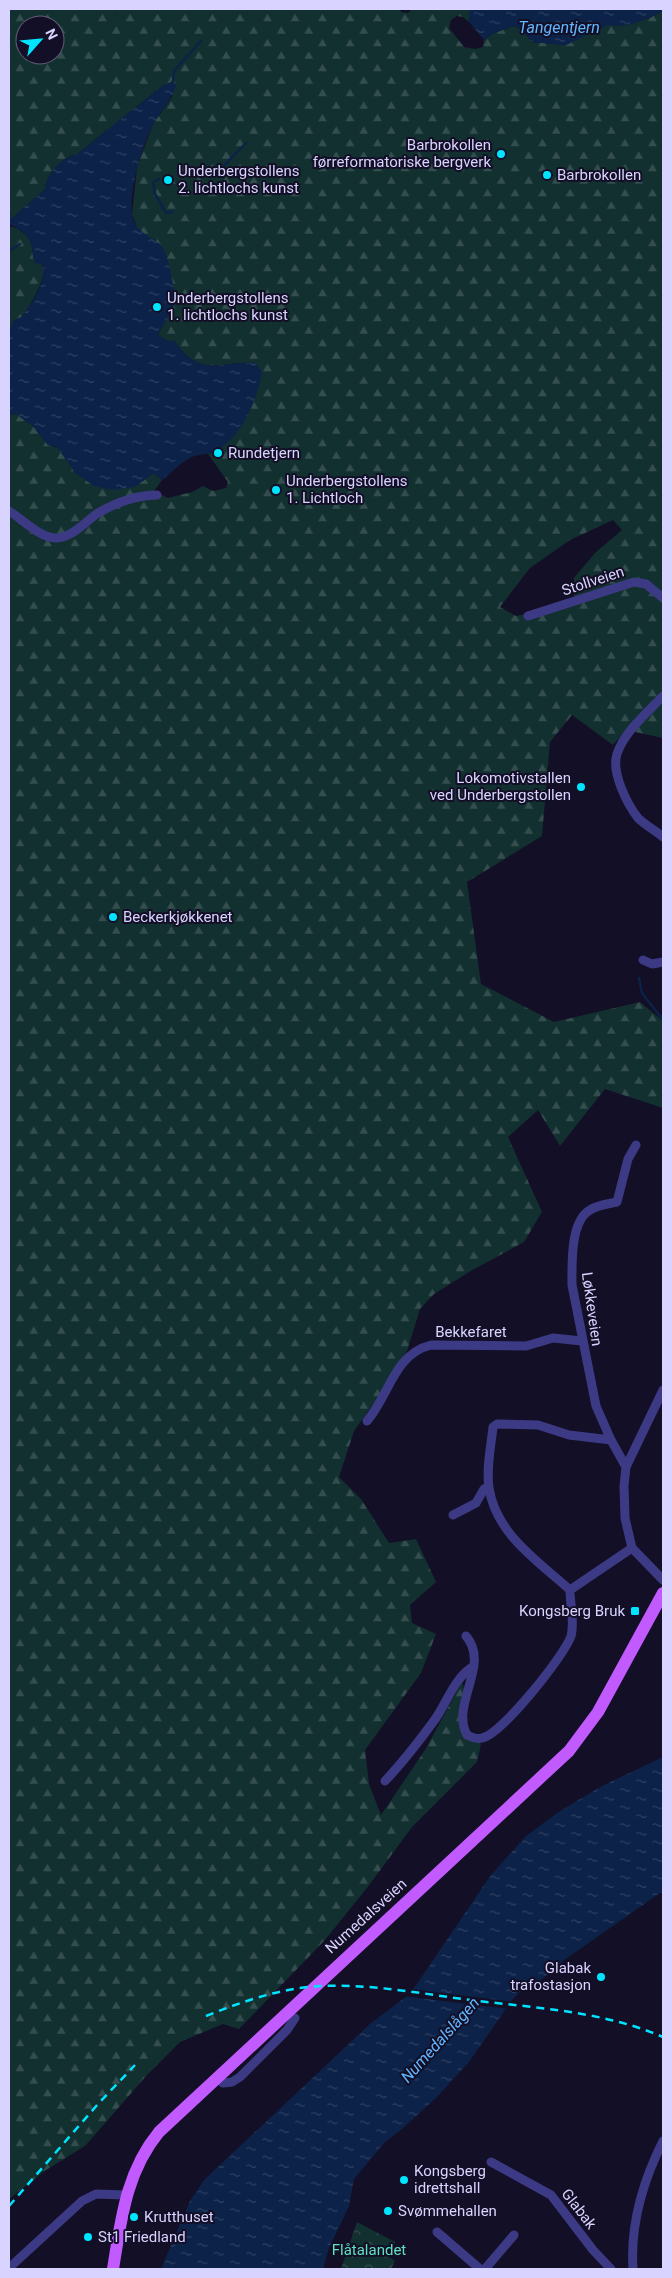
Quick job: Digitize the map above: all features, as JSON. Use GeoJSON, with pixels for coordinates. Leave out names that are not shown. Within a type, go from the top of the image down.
{"type":"FeatureCollection","features":[{"type":"Feature","properties":{"kind":"main road","name":"Numedalsveien"},"geometry":{"type":"LineString","coordinates":[[113,2269],[126,2194],[136,2168],[153,2139],[170,2119],[569,1750],[598,1712],[663,1593]]}},
{"type":"Feature","properties":{"kind":"street"},"geometry":{"type":"LineString","coordinates":[[9,511],[39,531],[56,538],[69,535],[88,520],[116,504],[138,496],[157,495]]}},
{"type":"Feature","properties":{"kind":"street","name":"Stollveien"},"geometry":{"type":"LineString","coordinates":[[528,616],[634,582],[646,584],[663,598]]}},
{"type":"Feature","properties":{"kind":"street"},"geometry":{"type":"LineString","coordinates":[[663,696],[635,727],[616,754],[617,779],[639,818],[663,836]]}},
{"type":"Feature","properties":{"kind":"street"},"geometry":{"type":"LineString","coordinates":[[644,960],[652,964],[663,962]]}},
{"type":"Feature","properties":{"kind":"street","name":"Løkkeveien"},"geometry":{"type":"LineString","coordinates":[[626,1466],[611,1440],[596,1406],[572,1285],[574,1244],[580,1220],[589,1210],[616,1202],[628,1159],[636,1145]]}},
{"type":"Feature","properties":{"kind":"street","name":"Bekkefaret"},"geometry":{"type":"LineString","coordinates":[[367,1421],[374,1413],[400,1367],[419,1348],[431,1345],[526,1346],[553,1338],[582,1341]]}},
{"type":"Feature","properties":{"kind":"street"},"geometry":{"type":"LineString","coordinates":[[663,1390],[626,1466],[624,1486],[625,1518],[632,1548],[663,1580]]}},
{"type":"Feature","properties":{"kind":"street"},"geometry":{"type":"LineString","coordinates":[[466,1636],[472,1644],[474,1666],[462,1713],[462,1726],[467,1735],[474,1738],[488,1736],[517,1709],[557,1659],[572,1634],[570,1590],[518,1544],[501,1523],[493,1504],[489,1482],[494,1427],[497,1424],[532,1424],[569,1435],[611,1440]]}},
{"type":"Feature","properties":{"kind":"street"},"geometry":{"type":"LineString","coordinates":[[453,1515],[476,1503],[489,1482]]}},
{"type":"Feature","properties":{"kind":"street"},"geometry":{"type":"LineString","coordinates":[[570,1590],[632,1548]]}},
{"type":"Feature","properties":{"kind":"street"},"geometry":{"type":"LineString","coordinates":[[385,1781],[411,1753],[438,1715],[463,1672],[474,1666]]}},
{"type":"Feature","properties":{"kind":"street"},"geometry":{"type":"LineString","coordinates":[[217,2077],[223,2083],[232,2082],[240,2077],[276,2042],[295,2018]]}},
{"type":"Feature","properties":{"kind":"street"},"geometry":{"type":"LineString","coordinates":[[633,2269],[632,2249],[638,2207],[645,2181],[663,2140]]}},
{"type":"Feature","properties":{"kind":"street","name":"Glabak"},"geometry":{"type":"LineString","coordinates":[[492,2162],[551,2195],[593,2250],[611,2269]]}},
{"type":"Feature","properties":{"kind":"street"},"geometry":{"type":"LineString","coordinates":[[9,2268],[82,2201],[96,2194],[126,2194]]}},
{"type":"Feature","properties":{"kind":"street"},"geometry":{"type":"LineString","coordinates":[[437,2232],[480,2269]]}},
{"type":"Feature","properties":{"kind":"street"},"geometry":{"type":"LineString","coordinates":[[484,2269],[514,2235]]}},
{"type":"Feature","properties":{"kind":"green space"},"geometry":{"type":"Polygon","coordinates":[[[9,9],[104,9],[110,27],[115,25],[118,18],[116,9],[400,9],[401,12],[408,13],[412,9],[470,9],[469,22],[463,17],[457,16],[451,20],[449,28],[464,47],[475,49],[483,47],[484,40],[494,33],[514,26],[522,30],[532,42],[566,45],[608,24],[629,24],[644,20],[663,11],[663,738],[626,730],[613,745],[572,715],[550,742],[542,836],[467,882],[481,984],[554,1022],[640,1002],[663,1021],[663,1108],[605,1089],[560,1146],[538,1110],[508,1137],[542,1212],[524,1242],[469,1272],[434,1294],[420,1309],[407,1351],[382,1392],[354,1431],[339,1477],[361,1499],[389,1543],[416,1539],[436,1582],[410,1605],[412,1623],[436,1634],[421,1673],[365,1750],[369,1784],[381,1815],[425,1750],[462,1682],[468,1700],[466,1728],[481,1744],[477,1762],[412,1827],[325,1940],[239,2029],[223,2024],[180,2042],[147,2075],[85,2146],[46,2170],[9,2199],[9,408],[11,415],[16,414],[33,426],[48,445],[150,474],[154,473],[162,480],[154,491],[168,498],[192,492],[203,486],[213,491],[226,488],[228,482],[208,454],[216,452],[256,363],[201,364],[192,360],[183,352],[174,340],[169,342],[158,335],[175,302],[168,262],[162,246],[146,236],[137,227],[132,214],[137,167],[153,124],[172,97],[173,81],[161,87],[76,155],[60,163],[51,173],[45,189],[10,220],[9,224],[9,9]],[[613,520],[570,540],[530,568],[500,607],[516,616],[560,607],[574,599],[574,578],[595,553],[622,530],[613,520]]]}},
{"type":"Feature","properties":{"kind":"green space"},"geometry":{"type":"Polygon","coordinates":[[[104,9],[116,9],[118,18],[116,25],[109,28],[104,9]]]}},
{"type":"Feature","properties":{"kind":"green space"},"geometry":{"type":"Polygon","coordinates":[[[9,226],[24,233],[32,247],[33,258],[41,264],[44,270],[41,283],[33,299],[22,317],[14,320],[9,332],[9,226]]]}},
{"type":"Feature","properties":{"kind":"green space","name":"Flåtalandet"},"geometry":{"type":"Polygon","coordinates":[[[357,2222],[395,2242],[389,2257],[395,2261],[391,2269],[341,2269],[357,2222]]]}},
{"type":"Feature","properties":{"kind":"water","name":"Tangentjern"},"geometry":{"type":"Polygon","coordinates":[[[470,9],[663,9],[663,11],[644,20],[629,24],[621,26],[608,25],[566,45],[532,42],[522,30],[514,26],[494,33],[484,40],[469,22],[470,9]]]}},
{"type":"Feature","properties":{"kind":"water","name":"Rundetjern"},"geometry":{"type":"Polygon","coordinates":[[[173,81],[176,86],[153,125],[141,156],[132,192],[133,220],[139,230],[162,246],[173,281],[174,305],[158,335],[169,342],[174,340],[192,360],[201,364],[256,363],[262,372],[257,394],[248,416],[227,443],[215,452],[188,459],[162,480],[154,473],[135,487],[112,490],[94,486],[75,473],[57,447],[48,445],[33,426],[16,414],[11,415],[9,408],[9,332],[14,320],[22,317],[34,299],[41,285],[44,271],[42,264],[34,263],[35,259],[33,258],[29,239],[22,231],[9,224],[10,220],[45,189],[51,173],[60,163],[76,155],[161,87],[173,81]]]}},
{"type":"Feature","properties":{"kind":"water","name":"Numedalslågen"},"geometry":{"type":"Polygon","coordinates":[[[663,1757],[663,1893],[660,1893],[567,1958],[541,1980],[527,1984],[512,2000],[469,2062],[437,2097],[385,2142],[354,2179],[349,2206],[329,2248],[323,2269],[161,2269],[190,2201],[204,2180],[371,2023],[410,1994],[491,1875],[526,1836],[560,1811],[600,1787],[663,1757]]]}},
{"type":"Feature","properties":{"kind":"pier"},"geometry":{"type":"Polygon","coordinates":[[[410,1989],[513,2002],[509,2009],[403,1996],[410,1989]]]}},
{"type":"Feature","properties":{"kind":"waterway"},"geometry":{"type":"LineString","coordinates":[[173,81],[174,71],[201,41]]}},
{"type":"Feature","properties":{"kind":"waterway"},"geometry":{"type":"LineString","coordinates":[[200,176],[216,174],[246,143]]}},
{"type":"Feature","properties":{"kind":"waterway"},"geometry":{"type":"LineString","coordinates":[[159,179],[153,182],[155,194],[166,213],[173,212]]}},
{"type":"Feature","properties":{"kind":"waterway"},"geometry":{"type":"LineString","coordinates":[[9,251],[20,244]]}},
{"type":"Feature","properties":{"kind":"waterway"},"geometry":{"type":"LineString","coordinates":[[639,978],[642,993],[663,1020]]}},
{"type":"Feature","properties":{"kind":"railway"},"geometry":{"type":"LineString","coordinates":[[206,2016],[243,2002],[282,1991],[308,1987],[349,1986],[389,1989],[544,2008],[617,2021],[663,2037]]}},
{"type":"Feature","properties":{"kind":"railway"},"geometry":{"type":"LineString","coordinates":[[9,2206],[98,2104],[135,2065]]}},
{"type":"Feature","properties":{"kind":"place","name":"Barbrokollen førreformatoriske bergverk"},"geometry":{"type":"Point","coordinates":[501,154]}},
{"type":"Feature","properties":{"kind":"place","name":"Barbrokollen"},"geometry":{"type":"Point","coordinates":[547,175]}},
{"type":"Feature","properties":{"kind":"place","name":"Underbergstollens 2. lichtlochs kunst"},"geometry":{"type":"Point","coordinates":[168,180]}},
{"type":"Feature","properties":{"kind":"place","name":"Underbergstollens 1. lichtlochs kunst"},"geometry":{"type":"Point","coordinates":[157,307]}},
{"type":"Feature","properties":{"kind":"place","name":"Rundetjern"},"geometry":{"type":"Point","coordinates":[218,453]}},
{"type":"Feature","properties":{"kind":"place","name":"Underbergstollens 1. Lichtloch"},"geometry":{"type":"Point","coordinates":[276,490]}},
{"type":"Feature","properties":{"kind":"place","name":"Lokomotivstallen ved Underbergstollen"},"geometry":{"type":"Point","coordinates":[581,787]}},
{"type":"Feature","properties":{"kind":"place","name":"Beckerkjøkkenet"},"geometry":{"type":"Point","coordinates":[113,917]}},
{"type":"Feature","properties":{"kind":"place","name":"Kongsberg Bruk"},"geometry":{"type":"Point","coordinates":[635,1611]}},
{"type":"Feature","properties":{"kind":"place","name":"Glabak trafostasjon"},"geometry":{"type":"Point","coordinates":[601,1977]}},
{"type":"Feature","properties":{"kind":"place","name":"Kongsberg idrettshall"},"geometry":{"type":"Point","coordinates":[404,2180]}},
{"type":"Feature","properties":{"kind":"place","name":"Svømmehallen"},"geometry":{"type":"Point","coordinates":[388,2211]}},
{"type":"Feature","properties":{"kind":"place","name":"Krutthuset"},"geometry":{"type":"Point","coordinates":[134,2217]}},
{"type":"Feature","properties":{"kind":"place","name":"St1 Friedland"},"geometry":{"type":"Point","coordinates":[88,2237]}}]}
